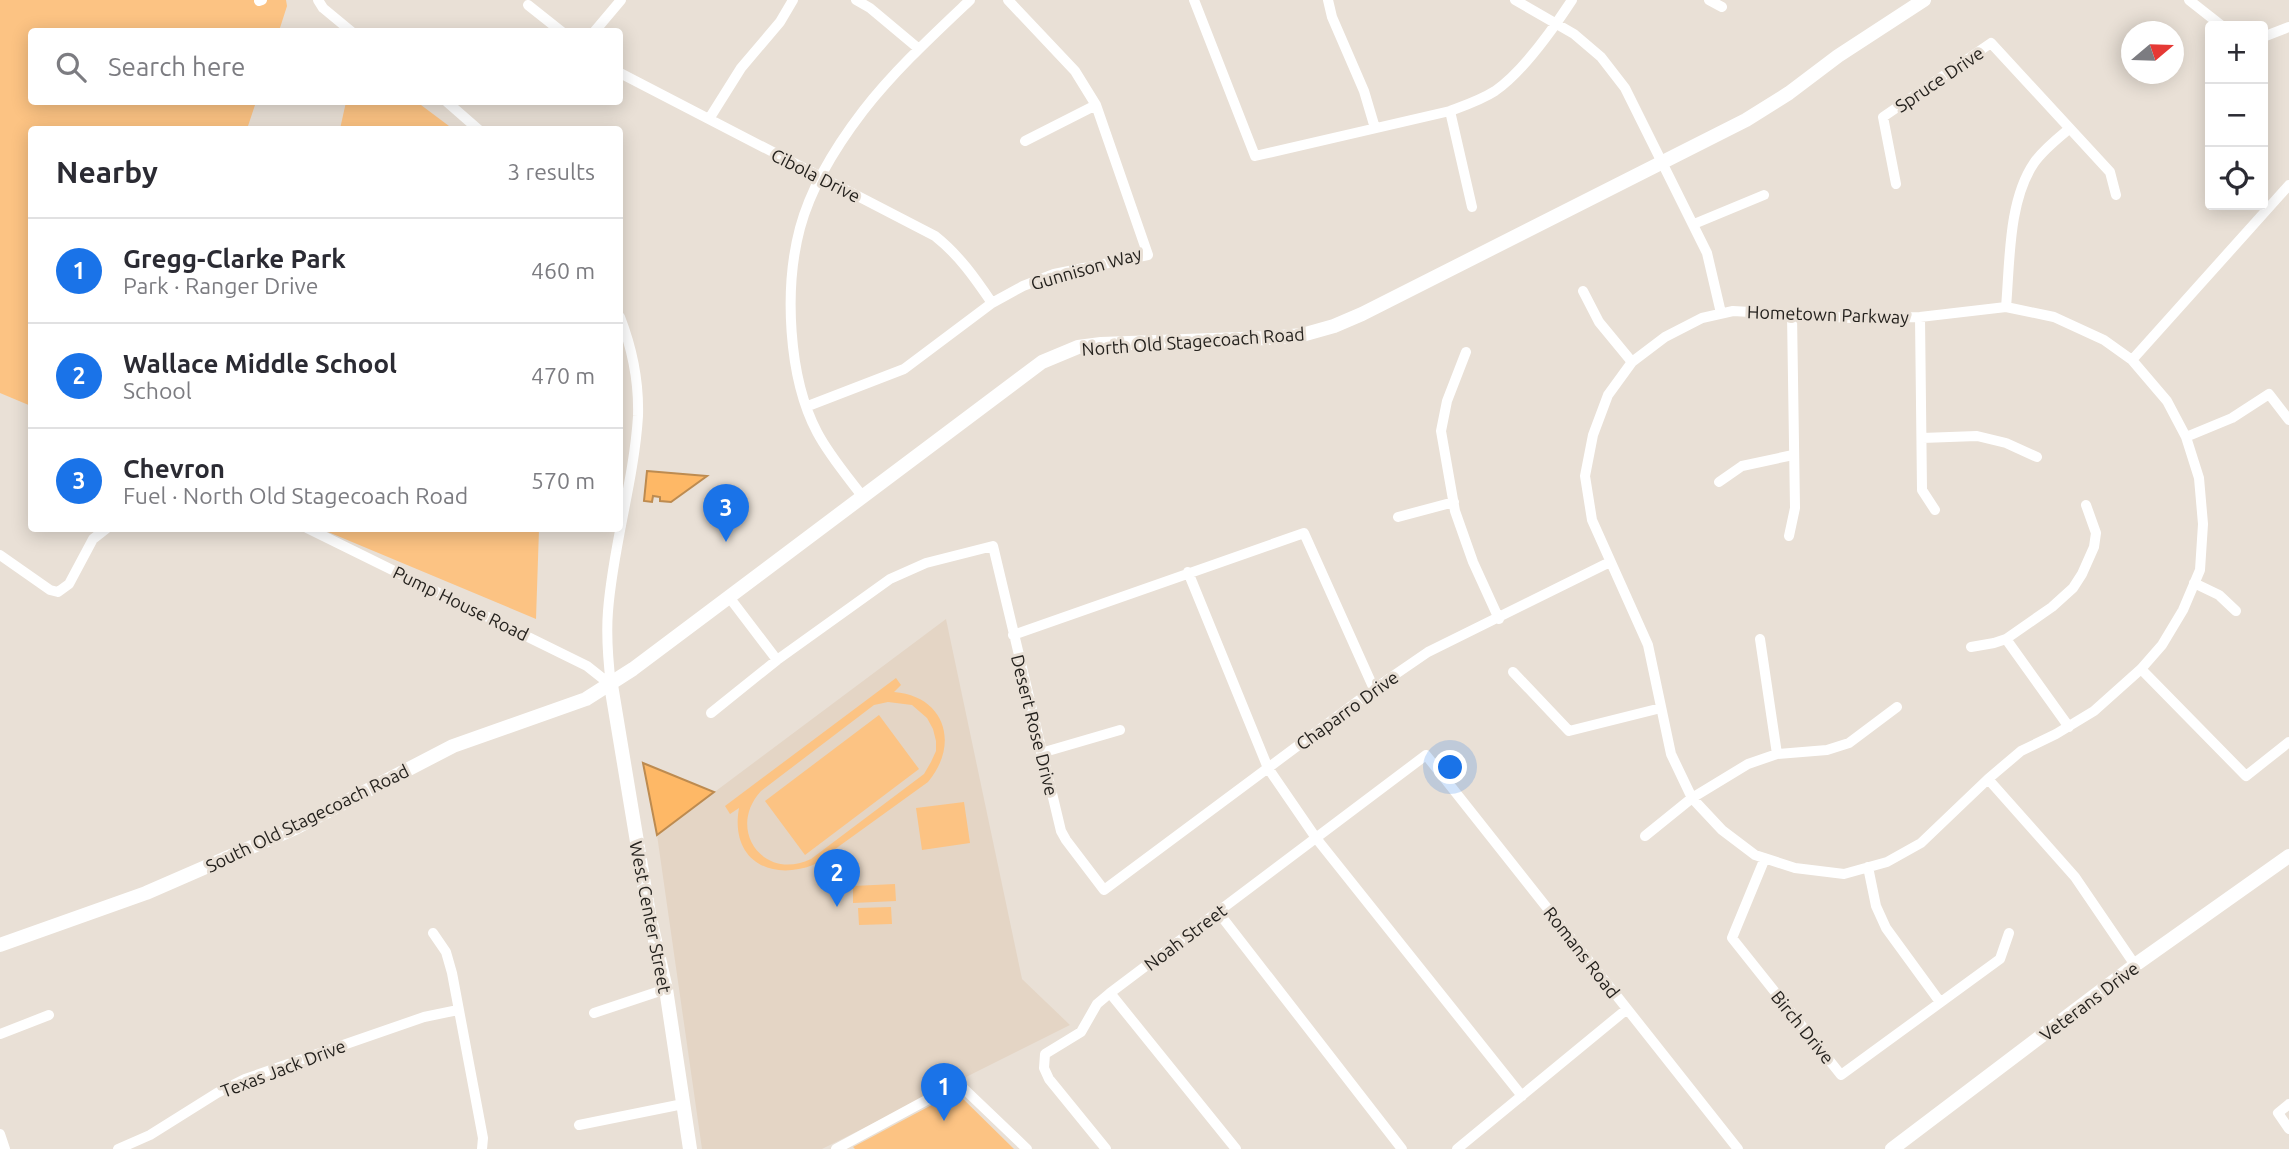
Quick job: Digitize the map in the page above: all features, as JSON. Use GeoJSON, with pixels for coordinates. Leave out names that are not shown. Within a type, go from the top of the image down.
{"type":"FeatureCollection","features":[{"type":"Feature","properties":{"kind":"street"},"geometry":{"type":"LineString","coordinates":[[318,0],[323,8],[347,28]]}},
{"type":"Feature","properties":{"kind":"street"},"geometry":{"type":"LineString","coordinates":[[597,28],[621,0]]}},
{"type":"Feature","properties":{"kind":"street"},"geometry":{"type":"LineString","coordinates":[[709,119],[741,68],[779,22],[793,0]]}},
{"type":"Feature","properties":{"kind":"street"},"geometry":{"type":"LineString","coordinates":[[856,0],[870,8],[919,49]]}},
{"type":"Feature","properties":{"kind":"street"},"geometry":{"type":"LineString","coordinates":[[863,497],[831,456],[816,429],[796,364],[790,284],[800,228],[820,178],[863,111],[919,49],[970,0]]}},
{"type":"Feature","properties":{"kind":"street","name":"Gunnison Way"},"geometry":{"type":"LineString","coordinates":[[808,406],[904,369],[992,303],[1023,286],[1054,274],[1148,255],[1096,105],[1075,71],[1008,0]]}},
{"type":"Feature","properties":{"kind":"street"},"geometry":{"type":"LineString","coordinates":[[1194,0],[1255,156],[1450,111],[1478,101],[1497,89],[1519,69],[1557,23],[1572,0]]}},
{"type":"Feature","properties":{"kind":"street"},"geometry":{"type":"LineString","coordinates":[[1328,0],[1332,17],[1364,91],[1375,128]]}},
{"type":"Feature","properties":{"kind":"street"},"geometry":{"type":"LineString","coordinates":[[1514,0],[1557,23],[1601,57],[1625,89],[1707,253],[1721,313]]}},
{"type":"Feature","properties":{"kind":"street"},"geometry":{"type":"LineString","coordinates":[[1709,0],[1722,7]]}},
{"type":"Feature","properties":{"kind":"street","name":"North Old Stagecoach Road"},"geometry":{"type":"LineString","coordinates":[[611,685],[1030,370],[1078,347],[1269,338],[1302,335],[1334,326],[1746,120],[1924,0]]}},
{"type":"Feature","properties":{"kind":"street"},"geometry":{"type":"LineString","coordinates":[[2189,0],[2216,21]]}},
{"type":"Feature","properties":{"kind":"street"},"geometry":{"type":"LineString","coordinates":[[528,5],[557,28]]}},
{"type":"Feature","properties":{"kind":"street"},"geometry":{"type":"LineString","coordinates":[[2268,35],[2289,27]]}},
{"type":"Feature","properties":{"kind":"street","name":"Spruce Drive"},"geometry":{"type":"LineString","coordinates":[[1896,184],[1883,117],[1991,43],[2109,172],[2116,195]]}},
{"type":"Feature","properties":{"kind":"street","name":"Cibola Drive"},"geometry":{"type":"LineString","coordinates":[[623,75],[935,236],[951,248],[992,303]]}},
{"type":"Feature","properties":{"kind":"street"},"geometry":{"type":"LineString","coordinates":[[450,105],[474,126]]}},
{"type":"Feature","properties":{"kind":"street"},"geometry":{"type":"LineString","coordinates":[[1025,141],[1096,105]]}},
{"type":"Feature","properties":{"kind":"street"},"geometry":{"type":"LineString","coordinates":[[1450,111],[1472,207]]}},
{"type":"Feature","properties":{"kind":"street"},"geometry":{"type":"LineString","coordinates":[[2006,307],[2020,193],[2034,163],[2069,129]]}},
{"type":"Feature","properties":{"kind":"street"},"geometry":{"type":"LineString","coordinates":[[2132,360],[2289,185]]}},
{"type":"Feature","properties":{"kind":"street"},"geometry":{"type":"LineString","coordinates":[[1694,224],[1763,195]]}},
{"type":"Feature","properties":{"kind":"street"},"geometry":{"type":"LineString","coordinates":[[1583,291],[1599,323],[1632,362]]}},
{"type":"Feature","properties":{"kind":"street","name":"Hometown Parkway"},"geometry":{"type":"LineString","coordinates":[[2006,307],[2054,317],[2104,340],[2132,360],[2167,401],[2186,437],[2199,478],[2203,524],[2200,570],[2183,610],[2169,634],[2141,669],[2094,711],[2021,751],[1921,843],[1887,862],[1844,874],[1795,868],[1755,855],[1722,830],[1692,798],[1671,754],[1648,645],[1592,520],[1585,476],[1593,435],[1608,395],[1632,362],[1665,337],[1702,318],[1721,313],[1733,311],[1851,318],[1920,317],[2006,307]]}},
{"type":"Feature","properties":{"kind":"street"},"geometry":{"type":"LineString","coordinates":[[1789,536],[1795,508],[1792,314]]}},
{"type":"Feature","properties":{"kind":"street"},"geometry":{"type":"LineString","coordinates":[[1920,317],[1922,490],[1936,510]]}},
{"type":"Feature","properties":{"kind":"street"},"geometry":{"type":"LineString","coordinates":[[623,326],[636,375],[638,415],[623,513]]}},
{"type":"Feature","properties":{"kind":"street"},"geometry":{"type":"LineString","coordinates":[[1466,352],[1447,401],[1441,431],[1454,502],[1473,562],[1499,619]]}},
{"type":"Feature","properties":{"kind":"street"},"geometry":{"type":"LineString","coordinates":[[2186,437],[2232,418],[2269,394],[2289,420]]}},
{"type":"Feature","properties":{"kind":"street"},"geometry":{"type":"LineString","coordinates":[[1922,439],[1977,436],[2006,443],[2038,457]]}},
{"type":"Feature","properties":{"kind":"street"},"geometry":{"type":"LineString","coordinates":[[1719,482],[1742,466],[1793,455]]}},
{"type":"Feature","properties":{"kind":"street"},"geometry":{"type":"LineString","coordinates":[[1398,517],[1454,502]]}},
{"type":"Feature","properties":{"kind":"street"},"geometry":{"type":"LineString","coordinates":[[1971,647],[2006,639],[2052,607],[2073,588],[2094,547],[2096,533],[2086,505]]}},
{"type":"Feature","properties":{"kind":"street"},"geometry":{"type":"LineString","coordinates":[[0,555],[50,590],[58,592],[69,584],[93,539],[102,532]]}},
{"type":"Feature","properties":{"kind":"street","name":"Pump House Road"},"geometry":{"type":"LineString","coordinates":[[315,532],[587,666],[611,685]]}},
{"type":"Feature","properties":{"kind":"street"},"geometry":{"type":"LineString","coordinates":[[611,685],[607,645],[608,611],[620,532]]}},
{"type":"Feature","properties":{"kind":"street"},"geometry":{"type":"LineString","coordinates":[[1013,635],[1304,533],[1374,690]]}},
{"type":"Feature","properties":{"kind":"street","name":"Desert Rose Drive"},"geometry":{"type":"LineString","coordinates":[[777,660],[890,579],[926,563],[993,546],[1061,831],[1104,890]]}},
{"type":"Feature","properties":{"kind":"street","name":"Chaparro Drive"},"geometry":{"type":"LineString","coordinates":[[1104,890],[1428,652],[1610,562]]}},
{"type":"Feature","properties":{"kind":"street"},"geometry":{"type":"LineString","coordinates":[[1188,572],[1268,768],[1316,838],[1521,1096]]}},
{"type":"Feature","properties":{"kind":"street"},"geometry":{"type":"LineString","coordinates":[[2194,583],[2219,595],[2236,611]]}},
{"type":"Feature","properties":{"kind":"street"},"geometry":{"type":"LineString","coordinates":[[711,713],[777,660],[729,597]]}},
{"type":"Feature","properties":{"kind":"street"},"geometry":{"type":"LineString","coordinates":[[1760,639],[1777,754]]}},
{"type":"Feature","properties":{"kind":"street"},"geometry":{"type":"LineString","coordinates":[[2006,639],[2069,727]]}},
{"type":"Feature","properties":{"kind":"street"},"geometry":{"type":"LineString","coordinates":[[2141,669],[2246,776],[2289,742]]}},
{"type":"Feature","properties":{"kind":"street"},"geometry":{"type":"LineString","coordinates":[[1513,672],[1569,730],[1661,708]]}},
{"type":"Feature","properties":{"kind":"street","name":"South Old Stagecoach Road"},"geometry":{"type":"LineString","coordinates":[[0,945],[146,894],[295,828],[453,747],[586,699],[611,685]]}},
{"type":"Feature","properties":{"kind":"street","name":"West Center Street"},"geometry":{"type":"LineString","coordinates":[[611,685],[646,900],[666,989],[690,1149]]}},
{"type":"Feature","properties":{"kind":"street"},"geometry":{"type":"LineString","coordinates":[[1645,836],[1692,798],[1748,764],[1777,754],[1827,750],[1849,743],[1898,708]]}},
{"type":"Feature","properties":{"kind":"street"},"geometry":{"type":"LineString","coordinates":[[1041,753],[1120,730]]}},
{"type":"Feature","properties":{"kind":"street","name":"Noah Street"},"geometry":{"type":"LineString","coordinates":[[1106,1149],[1049,1079],[1043,1062],[1049,1050],[1081,1031],[1097,1004],[1110,993],[1426,755]]}},
{"type":"Feature","properties":{"kind":"street","name":"Romans Road"},"geometry":{"type":"LineString","coordinates":[[1426,755],[1738,1149]]}},
{"type":"Feature","properties":{"kind":"street"},"geometry":{"type":"LineString","coordinates":[[1988,779],[2075,877],[2135,965]]}},
{"type":"Feature","properties":{"kind":"street","name":"Birch Drive"},"geometry":{"type":"LineString","coordinates":[[1765,858],[1732,938],[1841,1074],[2000,958],[2009,933]]}},
{"type":"Feature","properties":{"kind":"street","name":"Veterans Drive"},"geometry":{"type":"LineString","coordinates":[[1892,1149],[2135,965],[2288,859]]}},
{"type":"Feature","properties":{"kind":"street"},"geometry":{"type":"LineString","coordinates":[[1868,867],[1875,906],[1886,928],[1940,1002]]}},
{"type":"Feature","properties":{"kind":"street"},"geometry":{"type":"LineString","coordinates":[[1217,912],[1402,1149]]}},
{"type":"Feature","properties":{"kind":"street"},"geometry":{"type":"LineString","coordinates":[[433,933],[446,952],[449,963],[483,1138],[482,1149]]}},
{"type":"Feature","properties":{"kind":"street"},"geometry":{"type":"LineString","coordinates":[[594,1013],[666,989]]}},
{"type":"Feature","properties":{"kind":"street"},"geometry":{"type":"LineString","coordinates":[[1110,993],[1236,1149]]}},
{"type":"Feature","properties":{"kind":"street"},"geometry":{"type":"LineString","coordinates":[[1457,1149],[1627,1009]]}},
{"type":"Feature","properties":{"kind":"street","name":"Texas Jack Drive"},"geometry":{"type":"LineString","coordinates":[[118,1149],[150,1135],[217,1093],[245,1079],[424,1017],[458,1010]]}},
{"type":"Feature","properties":{"kind":"street"},"geometry":{"type":"LineString","coordinates":[[0,1034],[48,1015]]}},
{"type":"Feature","properties":{"kind":"street"},"geometry":{"type":"LineString","coordinates":[[836,1149],[958,1083],[1027,1149]]}},
{"type":"Feature","properties":{"kind":"street"},"geometry":{"type":"LineString","coordinates":[[579,1125],[683,1104]]}},
{"type":"Feature","properties":{"kind":"street"},"geometry":{"type":"LineString","coordinates":[[2289,1104],[2278,1113],[2289,1129]]}},
{"type":"Feature","properties":{"kind":"street"},"geometry":{"type":"LineString","coordinates":[[0,1134],[5,1149]]}},
{"type":"Feature","properties":{"kind":"shaded area"},"geometry":{"type":"Polygon","coordinates":[[[0,0],[286,0],[287,6],[280,28],[28,28],[28,105],[255,105],[248,126],[28,126],[28,405],[0,393],[0,0]]]}},
{"type":"Feature","properties":{"kind":"shaded area"},"geometry":{"type":"Polygon","coordinates":[[[345,105],[421,105],[449,126],[341,126],[345,105]]]}},
{"type":"Feature","properties":{"kind":"shaded area"},"geometry":{"type":"Polygon","coordinates":[[[647,471],[707,476],[671,502],[660,501],[660,497],[653,496],[652,502],[644,501],[647,471]]]}},
{"type":"Feature","properties":{"kind":"shaded area"},"geometry":{"type":"Polygon","coordinates":[[[328,532],[539,532],[536,619],[328,532]]]}},
{"type":"Feature","properties":{"kind":"shaded area"},"geometry":{"type":"Polygon","coordinates":[[[946,619],[1022,979],[1070,1025],[822,1149],[702,1149],[657,835],[946,619]]]}},
{"type":"Feature","properties":{"kind":"shaded area"},"geometry":{"type":"Polygon","coordinates":[[[896,678],[901,685],[894,692],[911,695],[925,702],[936,712],[942,724],[945,738],[943,752],[938,767],[928,782],[813,865],[781,870],[767,868],[756,862],[740,840],[739,808],[730,814],[725,806],[896,678]],[[888,702],[874,705],[761,791],[751,806],[747,821],[755,848],[765,858],[778,863],[794,864],[811,859],[924,774],[936,751],[936,741],[927,718],[912,705],[888,702]]]}},
{"type":"Feature","properties":{"kind":"shaded area"},"geometry":{"type":"Polygon","coordinates":[[[879,715],[919,769],[805,855],[765,801],[879,715]]]}},
{"type":"Feature","properties":{"kind":"shaded area"},"geometry":{"type":"Polygon","coordinates":[[[643,763],[714,792],[657,835],[643,763]]]}},
{"type":"Feature","properties":{"kind":"shaded area"},"geometry":{"type":"Polygon","coordinates":[[[964,802],[970,843],[922,850],[916,808],[964,802]]]}},
{"type":"Feature","properties":{"kind":"shaded area"},"geometry":{"type":"Polygon","coordinates":[[[895,884],[896,901],[853,903],[853,886],[895,884]]]}},
{"type":"Feature","properties":{"kind":"shaded area"},"geometry":{"type":"Polygon","coordinates":[[[891,907],[892,924],[859,925],[858,908],[891,907]]]}},
{"type":"Feature","properties":{"kind":"shaded area"},"geometry":{"type":"Polygon","coordinates":[[[956,1092],[1014,1149],[853,1147],[956,1092]]]}},
{"type":"Feature","properties":{"kind":"place","name":"Chevron"},"geometry":{"type":"Point","coordinates":[726,542]}},
{"type":"Feature","properties":{"kind":"place","name":"Wallace Middle School"},"geometry":{"type":"Point","coordinates":[837,907]}},
{"type":"Feature","properties":{"kind":"place","name":"Gregg-Clarke Park"},"geometry":{"type":"Point","coordinates":[944,1121]}}]}
